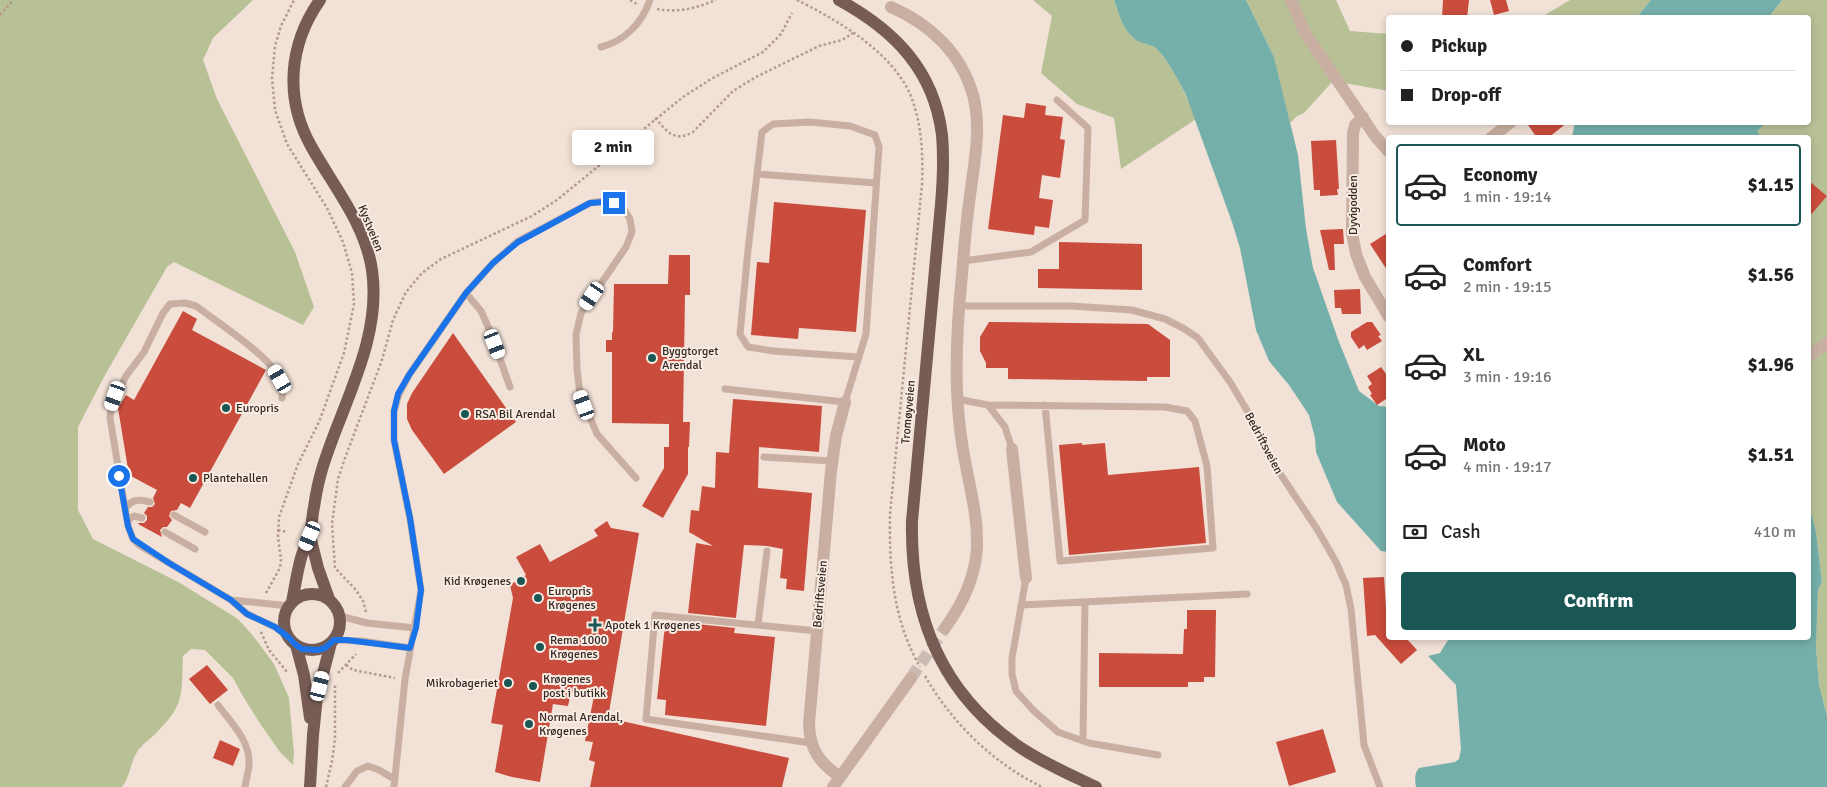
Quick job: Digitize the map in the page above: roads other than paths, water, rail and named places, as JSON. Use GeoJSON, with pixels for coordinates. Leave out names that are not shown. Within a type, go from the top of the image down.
{"type":"FeatureCollection","features":[{"type":"Feature","properties":{"kind":"main road","name":"Kystveien"},"geometry":{"type":"LineString","coordinates":[[290,604],[301,559],[310,536],[314,504],[323,468],[366,346],[374,305],[371,269],[361,234],[310,144],[299,119],[294,97],[292,79],[296,50],[305,24],[320,0]]}},
{"type":"Feature","properties":{"kind":"main road","name":"Tromøyveien"},"geometry":{"type":"LineString","coordinates":[[840,0],[886,31],[913,59],[925,78],[934,98],[942,136],[941,204],[912,521],[913,567],[916,593],[923,618],[938,654],[951,677],[983,717],[1022,749],[1096,787]]}},
{"type":"Feature","properties":{"kind":"main road","name":"Kystveien"},"geometry":{"type":"LineString","coordinates":[[310,536],[318,568],[329,599]]}},
{"type":"Feature","properties":{"kind":"main road"},"geometry":{"type":"LineString","coordinates":[[310,787],[317,697],[332,642],[340,629],[340,616],[334,604],[329,599],[313,594],[302,596],[290,604],[284,622],[304,675],[313,736]]}},
{"type":"Feature","properties":{"kind":"main road"},"geometry":{"type":"LineString","coordinates":[[292,641],[310,650],[325,648],[332,642]]}},
{"type":"Feature","properties":{"kind":"street"},"geometry":{"type":"LineString","coordinates":[[1291,0],[1305,33],[1386,148]]}},
{"type":"Feature","properties":{"kind":"street"},"geometry":{"type":"LineString","coordinates":[[891,7],[922,23],[939,38],[959,64],[972,95],[977,126],[956,350],[957,399],[963,454],[976,511],[978,547],[970,585],[959,609],[945,628]]}},
{"type":"Feature","properties":{"kind":"street","name":"Dyvigodden"},"geometry":{"type":"LineString","coordinates":[[1363,117],[1355,125],[1353,134],[1352,233],[1356,254],[1364,277],[1386,312]]}},
{"type":"Feature","properties":{"kind":"street"},"geometry":{"type":"LineString","coordinates":[[1495,135],[1507,125]]}},
{"type":"Feature","properties":{"kind":"street"},"geometry":{"type":"LineString","coordinates":[[1811,355],[1827,343]]}},
{"type":"Feature","properties":{"kind":"street","name":"Bedriftsveien"},"geometry":{"type":"LineString","coordinates":[[845,402],[832,461],[810,714],[814,750],[829,769],[836,782],[911,678]]}},
{"type":"Feature","properties":{"kind":"street"},"geometry":{"type":"LineString","coordinates":[[1012,449],[1026,578]]}},
{"type":"Feature","properties":{"kind":"lane"},"geometry":{"type":"LineString","coordinates":[[601,47],[625,36],[635,27],[649,4]]}},
{"type":"Feature","properties":{"kind":"lane"},"geometry":{"type":"LineString","coordinates":[[963,261],[1031,252],[1085,220],[1088,128],[1057,100]]}},
{"type":"Feature","properties":{"kind":"lane"},"geometry":{"type":"LineString","coordinates":[[725,389],[845,402],[866,334],[879,147],[875,135],[850,126],[810,122],[773,124],[762,132],[740,334],[748,347],[773,352],[858,357]]}},
{"type":"Feature","properties":{"kind":"lane"},"geometry":{"type":"LineString","coordinates":[[757,174],[876,183]]}},
{"type":"Feature","properties":{"kind":"lane"},"geometry":{"type":"LineString","coordinates":[[394,787],[405,680],[421,598],[420,574],[394,440],[394,411],[398,394],[466,293],[493,263],[518,242],[590,203],[614,203],[624,209],[630,218],[632,232],[626,246],[581,312],[576,335],[576,361],[580,394],[597,434],[636,478]]}},
{"type":"Feature","properties":{"kind":"lane"},"geometry":{"type":"LineString","coordinates":[[466,293],[481,311],[510,387]]}},
{"type":"Feature","properties":{"kind":"lane"},"geometry":{"type":"LineString","coordinates":[[282,398],[283,388],[280,379],[268,361],[196,306],[185,303],[170,304],[144,352],[126,376],[115,396],[110,418],[128,526],[133,539],[139,545],[231,600],[247,614],[275,627],[292,641]]}},
{"type":"Feature","properties":{"kind":"lane","name":"Bedriftsveien"},"geometry":{"type":"LineString","coordinates":[[959,306],[1071,306],[1132,310],[1165,319],[1198,338],[1230,382],[1248,412],[1267,454],[1317,530],[1336,562],[1346,585],[1364,745],[1380,787]]}},
{"type":"Feature","properties":{"kind":"lane"},"geometry":{"type":"LineString","coordinates":[[957,399],[988,405],[1045,405],[1165,407],[1187,411],[1195,421],[1207,466],[1213,548],[1060,560],[1045,405]]}},
{"type":"Feature","properties":{"kind":"lane"},"geometry":{"type":"LineString","coordinates":[[988,405],[1005,427],[1012,449]]}},
{"type":"Feature","properties":{"kind":"lane"},"geometry":{"type":"LineString","coordinates":[[764,457],[832,461]]}},
{"type":"Feature","properties":{"kind":"lane"},"geometry":{"type":"LineString","coordinates":[[125,510],[132,501],[141,499],[150,502]]}},
{"type":"Feature","properties":{"kind":"lane"},"geometry":{"type":"LineString","coordinates":[[174,515],[205,532]]}},
{"type":"Feature","properties":{"kind":"lane"},"geometry":{"type":"LineString","coordinates":[[128,526],[130,518],[134,516],[142,518]]}},
{"type":"Feature","properties":{"kind":"lane"},"geometry":{"type":"LineString","coordinates":[[165,532],[195,549]]}},
{"type":"Feature","properties":{"kind":"lane"},"geometry":{"type":"LineString","coordinates":[[758,626],[767,551]]}},
{"type":"Feature","properties":{"kind":"lane"},"geometry":{"type":"LineString","coordinates":[[1026,578],[1012,658],[1012,674],[1016,691],[1033,710],[1058,732],[1083,741],[1158,755]]}},
{"type":"Feature","properties":{"kind":"lane"},"geometry":{"type":"LineString","coordinates":[[1021,605],[1247,594]]}},
{"type":"Feature","properties":{"kind":"lane"},"geometry":{"type":"LineString","coordinates":[[231,600],[290,604]]}},
{"type":"Feature","properties":{"kind":"lane"},"geometry":{"type":"LineString","coordinates":[[1083,741],[1085,602]]}},
{"type":"Feature","properties":{"kind":"lane"},"geometry":{"type":"LineString","coordinates":[[812,743],[646,719],[655,615],[816,631]]}},
{"type":"Feature","properties":{"kind":"lane"},"geometry":{"type":"LineString","coordinates":[[340,616],[367,623],[416,628]]}},
{"type":"Feature","properties":{"kind":"lane"},"geometry":{"type":"LineString","coordinates":[[332,642],[362,641],[410,648]]}},
{"type":"Feature","properties":{"kind":"lane"},"geometry":{"type":"LineString","coordinates":[[218,705],[244,740],[248,751],[249,765],[245,787]]}},
{"type":"Feature","properties":{"kind":"lane"},"geometry":{"type":"LineString","coordinates":[[346,787],[357,771],[368,766],[394,779]]}},
{"type":"Feature","properties":{"kind":"water"},"geometry":{"type":"Polygon","coordinates":[[[1114,0],[1246,0],[1274,57],[1298,155],[1306,229],[1313,268],[1339,342],[1359,391],[1379,406],[1386,407],[1386,552],[1381,551],[1337,502],[1316,452],[1315,438],[1309,415],[1289,385],[1269,361],[1256,330],[1240,248],[1232,222],[1186,95],[1169,65],[1157,49],[1136,40],[1122,22],[1114,0]]]}},
{"type":"Feature","properties":{"kind":"water"},"geometry":{"type":"Polygon","coordinates":[[[1651,0],[1782,0],[1771,15],[1639,15],[1651,0]]]}},
{"type":"Feature","properties":{"kind":"water"},"geometry":{"type":"Polygon","coordinates":[[[1575,125],[1763,126],[1757,131],[1760,135],[1572,135],[1575,125]]]}},
{"type":"Feature","properties":{"kind":"water"},"geometry":{"type":"Polygon","coordinates":[[[1811,511],[1816,532],[1822,582],[1818,590],[1816,647],[1819,685],[1827,716],[1827,787],[1416,787],[1415,780],[1419,768],[1455,762],[1459,759],[1461,749],[1456,685],[1428,656],[1440,653],[1448,640],[1811,640],[1811,511]]]}},
{"type":"Feature","properties":{"kind":"tunnel"},"geometry":{"type":"LineString","coordinates":[[911,678],[945,628]]}},
{"type":"Feature","properties":{"kind":"place","name":"Byggtorget Arendal"},"geometry":{"type":"Point","coordinates":[652,358]}},
{"type":"Feature","properties":{"kind":"place","name":"Europris"},"geometry":{"type":"Point","coordinates":[226,408]}},
{"type":"Feature","properties":{"kind":"place","name":"RSA Bil Arendal"},"geometry":{"type":"Point","coordinates":[465,414]}},
{"type":"Feature","properties":{"kind":"place","name":"Plantehallen"},"geometry":{"type":"Point","coordinates":[193,478]}},
{"type":"Feature","properties":{"kind":"place","name":"Kid Krøgenes"},"geometry":{"type":"Point","coordinates":[521,581]}},
{"type":"Feature","properties":{"kind":"place","name":"Europris Krøgenes"},"geometry":{"type":"Point","coordinates":[538,598]}},
{"type":"Feature","properties":{"kind":"place","name":"Apotek 1 Krøgenes"},"geometry":{"type":"Point","coordinates":[595,625]}},
{"type":"Feature","properties":{"kind":"place","name":"Rema 1000 Krøgenes"},"geometry":{"type":"Point","coordinates":[540,647]}},
{"type":"Feature","properties":{"kind":"place","name":"Mikrobageriet"},"geometry":{"type":"Point","coordinates":[508,683]}},
{"type":"Feature","properties":{"kind":"place","name":"Krøgenes post i butikk"},"geometry":{"type":"Point","coordinates":[533,686]}},
{"type":"Feature","properties":{"kind":"place","name":"Normal Arendal, Krøgenes"},"geometry":{"type":"Point","coordinates":[529,724]}}]}
